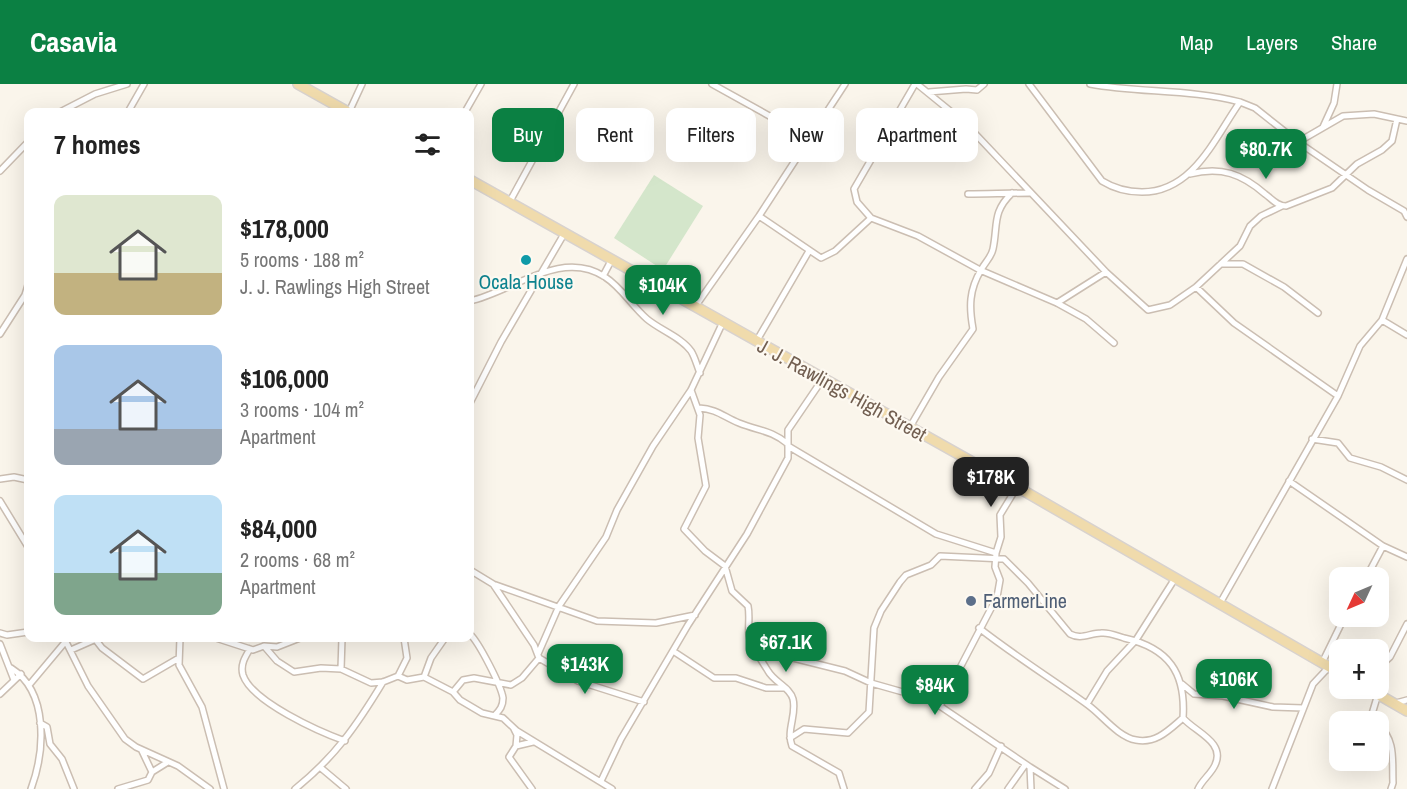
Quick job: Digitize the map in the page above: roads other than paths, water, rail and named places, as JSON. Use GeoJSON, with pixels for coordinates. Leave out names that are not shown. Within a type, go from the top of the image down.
{"type":"FeatureCollection","features":[{"type":"Feature","properties":{"kind":"main road"},"geometry":{"type":"LineString","coordinates":[[298,84],[342,108]]}},
{"type":"Feature","properties":{"kind":"main road","name":"J. J. Rawlings High Street"},"geometry":{"type":"LineString","coordinates":[[474,182],[722,324],[1017,487],[1174,580],[1329,667]]}},
{"type":"Feature","properties":{"kind":"main road"},"geometry":{"type":"LineString","coordinates":[[1387,699],[1407,711]]}},
{"type":"Feature","properties":{"kind":"street"},"geometry":{"type":"LineString","coordinates":[[68,108],[95,94],[127,84]]}},
{"type":"Feature","properties":{"kind":"street"},"geometry":{"type":"LineString","coordinates":[[130,108],[144,84]]}},
{"type":"Feature","properties":{"kind":"street"},"geometry":{"type":"LineString","coordinates":[[351,108],[362,84]]}},
{"type":"Feature","properties":{"kind":"street"},"geometry":{"type":"LineString","coordinates":[[467,108],[481,84]]}},
{"type":"Feature","properties":{"kind":"street"},"geometry":{"type":"LineString","coordinates":[[508,203],[574,84]]}},
{"type":"Feature","properties":{"kind":"street"},"geometry":{"type":"LineString","coordinates":[[714,84],[768,115]]}},
{"type":"Feature","properties":{"kind":"street"},"geometry":{"type":"LineString","coordinates":[[1114,343],[1086,319],[1057,303],[980,270],[918,236],[871,218],[857,202],[854,189],[916,84],[965,123],[1106,272],[1148,310],[1170,305],[1196,287],[1240,246],[1250,226],[1261,216],[1323,192],[1357,164],[1372,158],[1392,141],[1397,119]]}},
{"type":"Feature","properties":{"kind":"street"},"geometry":{"type":"LineString","coordinates":[[929,93],[966,88],[977,90],[984,84]]}},
{"type":"Feature","properties":{"kind":"street"},"geometry":{"type":"LineString","coordinates":[[1029,84],[1102,181],[1114,188],[1151,192],[1167,188],[1190,174],[1240,102]]}},
{"type":"Feature","properties":{"kind":"street"},"geometry":{"type":"LineString","coordinates":[[1090,84],[1135,90],[1213,95],[1255,108],[1298,142],[1404,211],[1407,217]]}},
{"type":"Feature","properties":{"kind":"street"},"geometry":{"type":"LineString","coordinates":[[1323,127],[1334,104],[1337,84]]}},
{"type":"Feature","properties":{"kind":"street"},"geometry":{"type":"LineString","coordinates":[[827,108],[841,85]]}},
{"type":"Feature","properties":{"kind":"street"},"geometry":{"type":"LineString","coordinates":[[1298,142],[1343,116],[1374,114],[1407,121]]}},
{"type":"Feature","properties":{"kind":"street"},"geometry":{"type":"LineString","coordinates":[[0,171],[24,146]]}},
{"type":"Feature","properties":{"kind":"street"},"geometry":{"type":"LineString","coordinates":[[694,308],[759,216],[794,162]]}},
{"type":"Feature","properties":{"kind":"street"},"geometry":{"type":"LineString","coordinates":[[1190,174],[1225,170],[1282,206]]}},
{"type":"Feature","properties":{"kind":"street"},"geometry":{"type":"LineString","coordinates":[[968,194],[979,197],[996,192],[1030,193]]}},
{"type":"Feature","properties":{"kind":"street"},"geometry":{"type":"LineString","coordinates":[[996,192],[1001,203]]}},
{"type":"Feature","properties":{"kind":"street"},"geometry":{"type":"LineString","coordinates":[[910,427],[939,377],[973,329],[969,305],[980,270],[993,249],[997,215],[1001,203],[1012,193]]}},
{"type":"Feature","properties":{"kind":"street"},"geometry":{"type":"LineString","coordinates":[[759,216],[821,258],[835,251],[871,218]]}},
{"type":"Feature","properties":{"kind":"street"},"geometry":{"type":"LineString","coordinates":[[474,396],[564,234]]}},
{"type":"Feature","properties":{"kind":"street"},"geometry":{"type":"LineString","coordinates":[[756,342],[809,250]]}},
{"type":"Feature","properties":{"kind":"street"},"geometry":{"type":"LineString","coordinates":[[1219,605],[1338,396],[1360,346],[1382,320],[1407,259]]}},
{"type":"Feature","properties":{"kind":"street"},"geometry":{"type":"LineString","coordinates":[[603,276],[611,261]]}},
{"type":"Feature","properties":{"kind":"street"},"geometry":{"type":"LineString","coordinates":[[1221,264],[1243,264],[1284,287],[1318,313]]}},
{"type":"Feature","properties":{"kind":"street"},"geometry":{"type":"LineString","coordinates":[[474,300],[502,291],[542,272],[570,267],[603,276],[648,320],[691,351],[700,373]]}},
{"type":"Feature","properties":{"kind":"street"},"geometry":{"type":"LineString","coordinates":[[1057,303],[1106,272]]}},
{"type":"Feature","properties":{"kind":"street"},"geometry":{"type":"LineString","coordinates":[[1196,287],[1234,323],[1338,396]]}},
{"type":"Feature","properties":{"kind":"street"},"geometry":{"type":"LineString","coordinates":[[0,334],[24,298]]}},
{"type":"Feature","properties":{"kind":"street"},"geometry":{"type":"LineString","coordinates":[[1382,320],[1407,335]]}},
{"type":"Feature","properties":{"kind":"street"},"geometry":{"type":"LineString","coordinates":[[453,692],[463,680],[474,678],[511,685],[530,670],[559,606],[606,537],[617,510],[654,446],[691,390],[700,373],[708,349],[722,324]]}},
{"type":"Feature","properties":{"kind":"street"},"geometry":{"type":"LineString","coordinates":[[601,781],[673,651],[747,534],[784,467],[788,458],[788,430],[822,380]]}},
{"type":"Feature","properties":{"kind":"street"},"geometry":{"type":"LineString","coordinates":[[691,390],[699,408],[699,454],[706,486],[684,529],[705,551],[725,567],[732,591],[749,608],[748,627],[752,644],[768,671],[785,688],[794,702],[790,738],[797,750],[839,773],[844,789]]}},
{"type":"Feature","properties":{"kind":"street"},"geometry":{"type":"LineString","coordinates":[[699,408],[714,409],[736,422],[774,433],[788,445],[936,534],[996,553]]}},
{"type":"Feature","properties":{"kind":"street"},"geometry":{"type":"LineString","coordinates":[[1312,439],[1338,443],[1350,458],[1381,466],[1407,480]]}},
{"type":"Feature","properties":{"kind":"street"},"geometry":{"type":"LineString","coordinates":[[0,479],[14,477],[24,479]]}},
{"type":"Feature","properties":{"kind":"street"},"geometry":{"type":"LineString","coordinates":[[1288,481],[1383,546],[1407,557]]}},
{"type":"Feature","properties":{"kind":"street"},"geometry":{"type":"LineString","coordinates":[[940,706],[997,597],[1000,580],[995,560],[1001,537],[1000,515],[1017,487]]}},
{"type":"Feature","properties":{"kind":"street"},"geometry":{"type":"LineString","coordinates":[[0,501],[24,540]]}},
{"type":"Feature","properties":{"kind":"street"},"geometry":{"type":"LineString","coordinates":[[1372,567],[1383,546]]}},
{"type":"Feature","properties":{"kind":"street"},"geometry":{"type":"LineString","coordinates":[[790,738],[799,730],[816,728],[848,733],[869,712],[874,628],[890,596],[906,575],[931,565],[940,556],[980,556],[995,560],[1004,559],[1070,634],[1076,637],[1103,633],[1136,640],[1165,656],[1176,667],[1181,683],[1183,718],[1195,730],[1208,737],[1217,753],[1216,764],[1198,789]]}},
{"type":"Feature","properties":{"kind":"street"},"geometry":{"type":"LineString","coordinates":[[474,572],[494,584],[597,621],[656,622],[695,615]]}},
{"type":"Feature","properties":{"kind":"street"},"geometry":{"type":"LineString","coordinates":[[1088,704],[1107,671],[1136,640],[1174,580]]}},
{"type":"Feature","properties":{"kind":"street"},"geometry":{"type":"LineString","coordinates":[[494,584],[534,645],[538,656],[578,681],[644,702]]}},
{"type":"Feature","properties":{"kind":"street"},"geometry":{"type":"LineString","coordinates":[[1389,658],[1407,624]]}},
{"type":"Feature","properties":{"kind":"street"},"geometry":{"type":"LineString","coordinates":[[1272,789],[1313,684],[1325,665],[1341,627]]}},
{"type":"Feature","properties":{"kind":"street"},"geometry":{"type":"LineString","coordinates":[[980,628],[1019,659],[1088,704],[1125,736],[1137,741],[1169,733],[1183,718]]}},
{"type":"Feature","properties":{"kind":"street"},"geometry":{"type":"LineString","coordinates":[[0,633],[7,635],[24,633]]}},
{"type":"Feature","properties":{"kind":"street"},"geometry":{"type":"LineString","coordinates":[[7,635],[1,646],[14,680]]}},
{"type":"Feature","properties":{"kind":"street"},"geometry":{"type":"LineString","coordinates":[[474,639],[483,651],[503,699],[501,708],[495,716]]}},
{"type":"Feature","properties":{"kind":"street"},"geometry":{"type":"LineString","coordinates":[[30,684],[63,642]]}},
{"type":"Feature","properties":{"kind":"street"},"geometry":{"type":"LineString","coordinates":[[67,642],[88,686],[125,739],[141,750],[168,762],[210,789]]}},
{"type":"Feature","properties":{"kind":"street"},"geometry":{"type":"LineString","coordinates":[[71,650],[88,642]]}},
{"type":"Feature","properties":{"kind":"street"},"geometry":{"type":"LineString","coordinates":[[99,642],[102,648],[143,679],[179,658]]}},
{"type":"Feature","properties":{"kind":"street"},"geometry":{"type":"LineString","coordinates":[[180,642],[179,658],[186,680],[202,707],[224,789]]}},
{"type":"Feature","properties":{"kind":"street"},"geometry":{"type":"LineString","coordinates":[[228,642],[250,649],[264,646],[277,647],[290,642]]}},
{"type":"Feature","properties":{"kind":"street"},"geometry":{"type":"LineString","coordinates":[[341,669],[342,642]]}},
{"type":"Feature","properties":{"kind":"street"},"geometry":{"type":"LineString","coordinates":[[264,646],[277,661],[294,672],[321,668],[341,669],[371,683],[383,682],[398,676],[407,658],[405,642]]}},
{"type":"Feature","properties":{"kind":"street"},"geometry":{"type":"LineString","coordinates":[[424,677],[431,658],[442,642]]}},
{"type":"Feature","properties":{"kind":"street"},"geometry":{"type":"LineString","coordinates":[[752,644],[769,652],[845,671],[871,683],[931,700],[1027,766],[1065,789]]}},
{"type":"Feature","properties":{"kind":"street"},"geometry":{"type":"LineString","coordinates":[[250,649],[243,662],[243,675],[256,692],[312,728],[345,741]]}},
{"type":"Feature","properties":{"kind":"street"},"geometry":{"type":"LineString","coordinates":[[673,651],[714,678],[736,678],[766,688],[785,688]]}},
{"type":"Feature","properties":{"kind":"street"},"geometry":{"type":"LineString","coordinates":[[11,668],[30,684],[40,723],[41,749],[31,789]]}},
{"type":"Feature","properties":{"kind":"street"},"geometry":{"type":"LineString","coordinates":[[0,694],[21,675]]}},
{"type":"Feature","properties":{"kind":"street"},"geometry":{"type":"LineString","coordinates":[[398,676],[407,680],[424,677],[453,692],[470,706],[503,718],[533,742],[612,789]]}},
{"type":"Feature","properties":{"kind":"street"},"geometry":{"type":"LineString","coordinates":[[295,789],[321,768],[345,741],[383,682]]}},
{"type":"Feature","properties":{"kind":"street"},"geometry":{"type":"LineString","coordinates":[[371,683],[375,696]]}},
{"type":"Feature","properties":{"kind":"street"},"geometry":{"type":"LineString","coordinates":[[1181,683],[1185,689],[1194,694],[1223,696],[1273,707],[1303,708]]}},
{"type":"Feature","properties":{"kind":"street"},"geometry":{"type":"LineString","coordinates":[[1394,703],[1407,700]]}},
{"type":"Feature","properties":{"kind":"street"},"geometry":{"type":"LineString","coordinates":[[40,723],[47,727],[48,741],[62,759],[74,789]]}},
{"type":"Feature","properties":{"kind":"street"},"geometry":{"type":"LineString","coordinates":[[792,724],[799,730]]}},
{"type":"Feature","properties":{"kind":"street"},"geometry":{"type":"LineString","coordinates":[[513,728],[517,735],[516,746],[509,760],[532,789]]}},
{"type":"Feature","properties":{"kind":"street"},"geometry":{"type":"LineString","coordinates":[[1389,736],[1392,786],[1399,789]]}},
{"type":"Feature","properties":{"kind":"street"},"geometry":{"type":"LineString","coordinates":[[516,746],[533,742]]}},
{"type":"Feature","properties":{"kind":"street"},"geometry":{"type":"LineString","coordinates":[[975,789],[989,773],[1001,746]]}},
{"type":"Feature","properties":{"kind":"street"},"geometry":{"type":"LineString","coordinates":[[141,750],[152,772]]}},
{"type":"Feature","properties":{"kind":"street"},"geometry":{"type":"LineString","coordinates":[[118,789],[148,780],[152,772],[168,762]]}},
{"type":"Feature","properties":{"kind":"street"},"geometry":{"type":"LineString","coordinates":[[1008,789],[1027,766]]}},
{"type":"Feature","properties":{"kind":"street"},"geometry":{"type":"LineString","coordinates":[[1027,766],[1031,789]]}},
{"type":"Feature","properties":{"kind":"street"},"geometry":{"type":"LineString","coordinates":[[321,768],[346,789]]}},
{"type":"Feature","properties":{"kind":"place","name":"Ocala House"},"geometry":{"type":"Point","coordinates":[526,260]}},
{"type":"Feature","properties":{"kind":"place","name":"FarmerLine"},"geometry":{"type":"Point","coordinates":[971,601]}}]}
